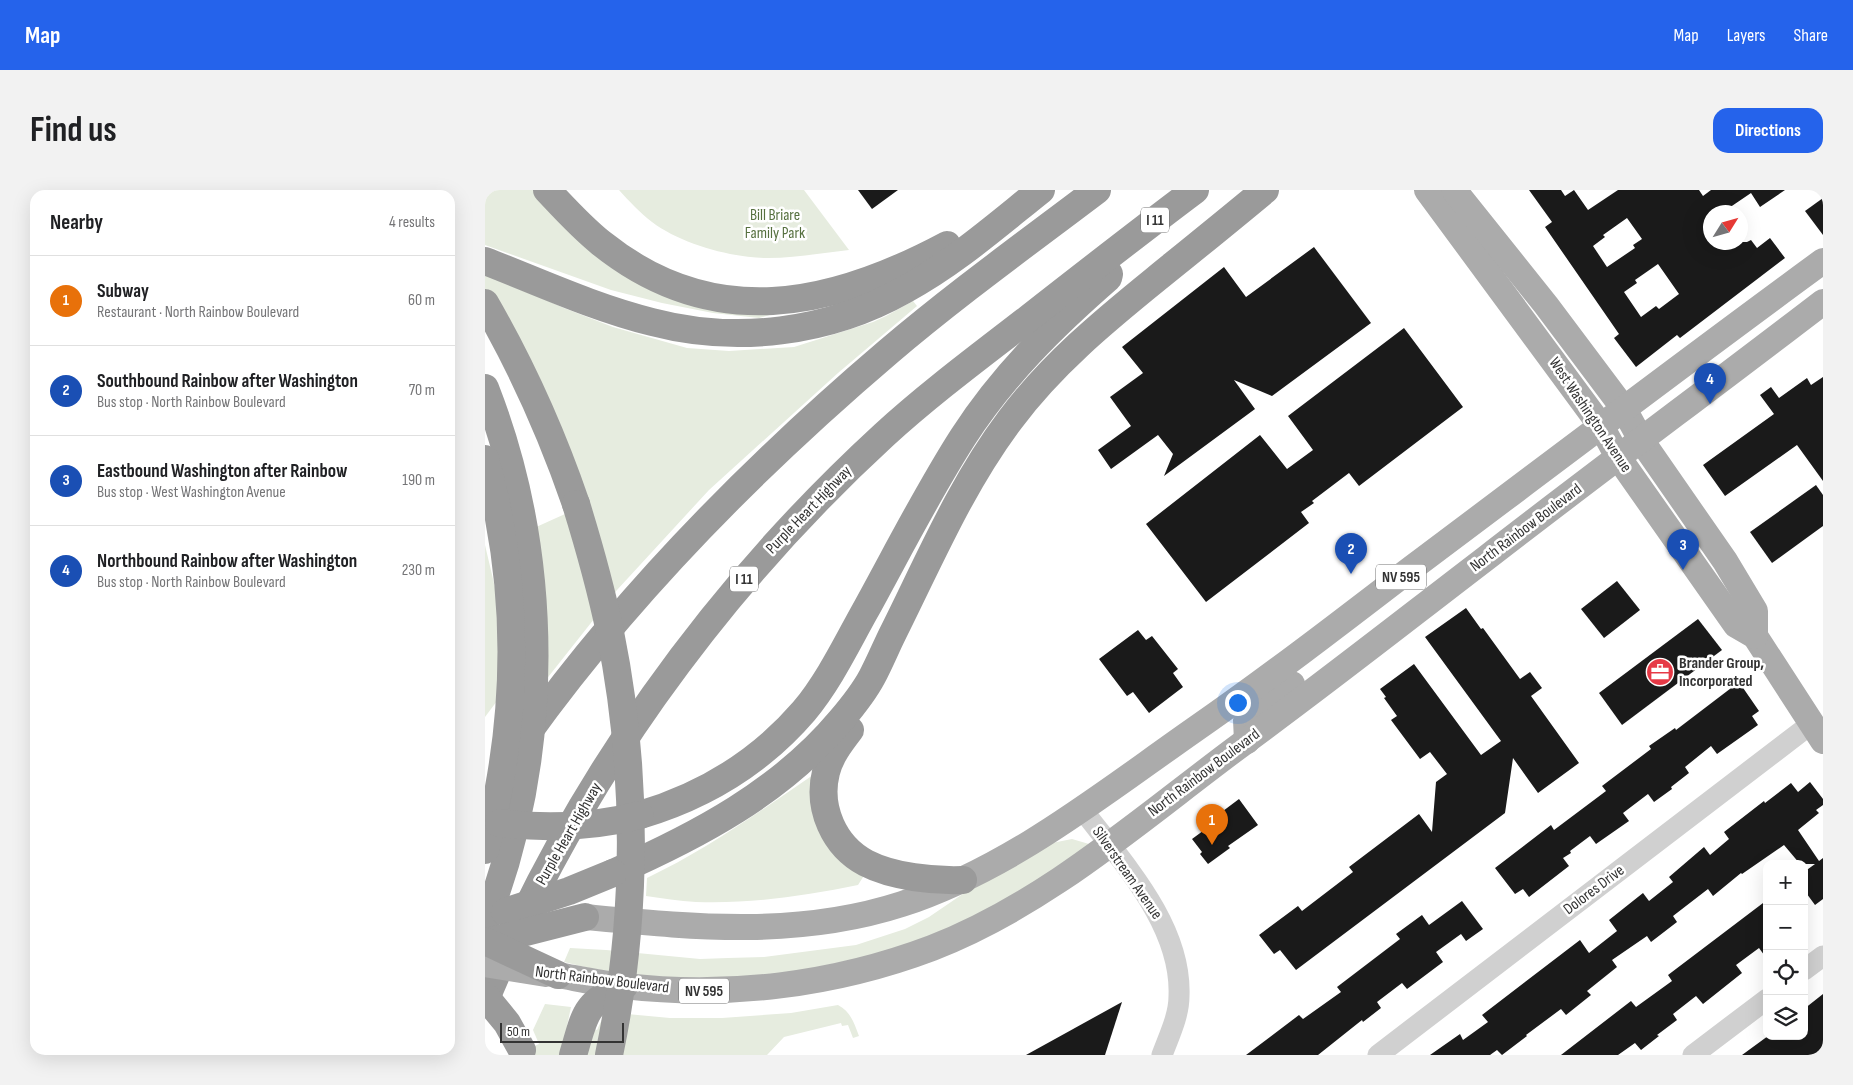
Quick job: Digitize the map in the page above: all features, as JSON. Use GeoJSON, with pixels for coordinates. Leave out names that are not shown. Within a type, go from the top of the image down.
{"type":"FeatureCollection","features":[{"type":"Feature","properties":{"kind":"highway"},"geometry":{"type":"LineString","coordinates":[[547,190],[596,239],[623,259],[645,272],[681,288],[707,295],[740,300],[766,301],[824,295],[881,277],[955,241],[1036,190]]}},
{"type":"Feature","properties":{"kind":"highway"},"geometry":{"type":"LineString","coordinates":[[485,261],[609,309],[653,323],[713,332],[789,330],[848,316],[903,291],[955,258],[1041,190]]}},
{"type":"Feature","properties":{"kind":"highway"},"geometry":{"type":"LineString","coordinates":[[485,795],[540,716],[613,624],[672,557],[733,493],[791,438],[939,310],[1097,190]]}},
{"type":"Feature","properties":{"kind":"highway","name":"Purple Heart Highway"},"geometry":{"type":"LineString","coordinates":[[485,1001],[539,886],[631,729],[665,680],[739,585],[820,497],[891,429],[928,397],[1195,190]]}},
{"type":"Feature","properties":{"kind":"highway"},"geometry":{"type":"LineString","coordinates":[[488,932],[569,891],[672,846],[717,821],[767,788],[803,759],[835,726],[872,678],[972,476],[994,442],[1031,393],[1065,356],[1090,334],[1265,190]]}},
{"type":"Feature","properties":{"kind":"highway"},"geometry":{"type":"LineString","coordinates":[[485,820],[523,826],[559,827],[607,822],[641,815],[692,796],[725,778],[765,749],[806,708],[836,664],[933,486],[972,424],[1010,373],[1034,346],[1108,278],[1115,251]]}},
{"type":"Feature","properties":{"kind":"highway"},"geometry":{"type":"LineString","coordinates":[[485,303],[537,404],[557,452],[576,504],[598,580],[612,646],[623,719],[629,793],[630,844],[628,912],[620,986],[609,1055]]}},
{"type":"Feature","properties":{"kind":"highway"},"geometry":{"type":"LineString","coordinates":[[485,388],[506,452],[521,513],[531,579],[535,655],[531,726],[521,797],[488,932]]}},
{"type":"Feature","properties":{"kind":"highway"},"geometry":{"type":"LineString","coordinates":[[485,459],[495,496],[505,554],[511,607],[512,652],[511,691],[504,765],[485,850]]}},
{"type":"Feature","properties":{"kind":"highway"},"geometry":{"type":"LineString","coordinates":[[904,611],[878,688],[831,759],[825,779],[825,806],[828,819],[837,838],[850,852],[865,862],[881,869],[923,878],[963,880]]}},
{"type":"Feature","properties":{"kind":"highway"},"geometry":{"type":"LineString","coordinates":[[488,932],[585,917]]}},
{"type":"Feature","properties":{"kind":"highway"},"geometry":{"type":"LineString","coordinates":[[488,932],[558,976]]}},
{"type":"Feature","properties":{"kind":"highway"},"geometry":{"type":"LineString","coordinates":[[573,1055],[583,1018],[591,1006],[608,992],[624,986]]}},
{"type":"Feature","properties":{"kind":"highway"},"geometry":{"type":"LineString","coordinates":[[485,996],[507,1023],[523,1053]]}},
{"type":"Feature","properties":{"kind":"main road","name":"West Washington Avenue"},"geometry":{"type":"LineString","coordinates":[[1427,190],[1601,426],[1618,457],[1736,625],[1755,636],[1817,733]]}},
{"type":"Feature","properties":{"kind":"main road","name":"West Washington Avenue"},"geometry":{"type":"LineString","coordinates":[[1454,190],[1546,305],[1624,409],[1641,440],[1725,562],[1755,611],[1755,636]]}},
{"type":"Feature","properties":{"kind":"main road"},"geometry":{"type":"LineString","coordinates":[[1624,409],[1823,261]]}},
{"type":"Feature","properties":{"kind":"main road","name":"North Rainbow Boulevard"},"geometry":{"type":"LineString","coordinates":[[558,976],[624,986],[692,991],[764,987],[830,977],[892,962],[937,946],[995,918],[1062,879],[1330,679],[1823,302]]}},
{"type":"Feature","properties":{"kind":"main road","name":"NV 595"},"geometry":{"type":"LineString","coordinates":[[585,917],[713,928],[777,926],[829,920],[871,912],[901,904],[963,880],[1025,848],[1254,689],[1624,409]]}},
{"type":"Feature","properties":{"kind":"main road"},"geometry":{"type":"LineString","coordinates":[[1330,679],[1325,666],[1327,658],[1378,617],[1383,611],[1393,583]]}},
{"type":"Feature","properties":{"kind":"main road"},"geometry":{"type":"LineString","coordinates":[[1247,741],[1246,720],[1252,713],[1300,676],[1307,664],[1307,650]]}},
{"type":"Feature","properties":{"kind":"street","name":"Dolores Drive"},"geometry":{"type":"LineString","coordinates":[[1378,1055],[1817,733]]}},
{"type":"Feature","properties":{"kind":"street","name":"Silverstream Avenue"},"geometry":{"type":"LineString","coordinates":[[1082,809],[1109,844],[1158,915],[1169,937],[1177,972],[1179,996],[1172,1029],[1162,1055]]}},
{"type":"Feature","properties":{"kind":"street"},"geometry":{"type":"LineString","coordinates":[[1808,967],[1823,956]]}},
{"type":"Feature","properties":{"kind":"street"},"geometry":{"type":"LineString","coordinates":[[1693,1055],[1763,1002]]}},
{"type":"Feature","properties":{"kind":"green space"},"geometry":{"type":"Polygon","coordinates":[[[485,190],[534,190],[610,267],[667,293],[783,311],[759,318],[713,313],[662,303],[611,290],[485,245],[485,190]]]}},
{"type":"Feature","properties":{"kind":"green space","name":"Bill Briare Family Park"},"geometry":{"type":"Polygon","coordinates":[[[619,190],[804,190],[849,250],[768,258],[739,255],[707,248],[664,230],[643,215],[619,190]]]}},
{"type":"Feature","properties":{"kind":"green space"},"geometry":{"type":"Polygon","coordinates":[[[485,273],[564,308],[613,327],[687,348],[729,351],[794,347],[873,322],[913,301],[917,306],[838,373],[709,490],[617,590],[545,681],[497,701],[485,717],[485,545],[497,596],[534,528],[565,514],[548,465],[522,401],[485,328],[485,273]]]}},
{"type":"Feature","properties":{"kind":"green space"},"geometry":{"type":"Polygon","coordinates":[[[813,775],[865,874],[858,885],[798,896],[737,902],[696,902],[646,896],[647,878],[711,843],[813,775]]]}},
{"type":"Feature","properties":{"kind":"green space"},"geometry":{"type":"Polygon","coordinates":[[[1072,839],[1089,844],[1061,867],[964,922],[885,953],[769,977],[650,978],[564,962],[570,948],[700,959],[764,957],[856,945],[905,929],[929,917],[973,887],[1052,843],[1072,839]]]}},
{"type":"Feature","properties":{"kind":"green space"},"geometry":{"type":"Polygon","coordinates":[[[545,1004],[571,1007],[567,1026],[570,1027],[562,1055],[535,1055],[532,1047],[539,1044],[533,1030],[545,1004]]]}},
{"type":"Feature","properties":{"kind":"green space"},"geometry":{"type":"Polygon","coordinates":[[[838,1005],[849,1014],[859,1036],[853,1038],[848,1025],[842,1026],[841,1023],[784,1037],[767,1055],[586,1055],[594,1029],[597,1030],[604,1015],[627,1014],[670,1018],[722,1018],[791,1013],[838,1005]]]}},
{"type":"Feature","properties":{"kind":"building"},"geometry":{"type":"Polygon","coordinates":[[[858,190],[898,190],[872,209],[858,190]]]}},
{"type":"Feature","properties":{"kind":"building"},"geometry":{"type":"Polygon","coordinates":[[[1529,190],[1561,190],[1565,196],[1574,190],[1588,210],[1618,190],[1699,190],[1703,196],[1711,190],[1785,190],[1760,207],[1751,193],[1733,205],[1703,205],[1703,250],[1748,250],[1748,242],[1751,240],[1757,248],[1770,238],[1785,258],[1680,338],[1677,335],[1636,367],[1614,338],[1619,334],[1545,227],[1552,222],[1529,190]],[[1627,218],[1603,235],[1605,237],[1593,246],[1607,267],[1635,248],[1633,245],[1642,239],[1627,218]],[[1658,264],[1635,280],[1637,283],[1624,292],[1641,317],[1656,306],[1659,309],[1679,294],[1658,264]]]}},
{"type":"Feature","properties":{"kind":"building"},"geometry":{"type":"Polygon","coordinates":[[[1823,198],[1823,235],[1805,211],[1823,198]]]}},
{"type":"Feature","properties":{"kind":"building"},"geometry":{"type":"Polygon","coordinates":[[[1314,247],[1371,323],[1272,396],[1234,380],[1255,409],[1164,476],[1173,454],[1158,435],[1111,469],[1098,450],[1131,426],[1110,397],[1143,373],[1122,347],[1224,267],[1246,297],[1314,247]]]}},
{"type":"Feature","properties":{"kind":"building"},"geometry":{"type":"Polygon","coordinates":[[[1404,328],[1463,407],[1359,486],[1349,473],[1312,501],[1314,503],[1301,512],[1309,523],[1206,602],[1146,524],[1260,435],[1287,469],[1313,450],[1288,416],[1404,328]]]}},
{"type":"Feature","properties":{"kind":"building"},"geometry":{"type":"Polygon","coordinates":[[[1823,377],[1823,481],[1797,445],[1725,496],[1703,465],[1774,414],[1760,395],[1771,387],[1779,398],[1807,378],[1811,385],[1823,377]]]}},
{"type":"Feature","properties":{"kind":"building"},"geometry":{"type":"Polygon","coordinates":[[[1816,485],[1823,495],[1823,526],[1772,563],[1750,532],[1816,485]]]}},
{"type":"Feature","properties":{"kind":"building"},"geometry":{"type":"Polygon","coordinates":[[[1617,581],[1640,610],[1604,638],[1581,609],[1617,581]]]}},
{"type":"Feature","properties":{"kind":"building"},"geometry":{"type":"Polygon","coordinates":[[[1466,608],[1520,679],[1530,672],[1542,688],[1531,696],[1579,763],[1538,793],[1513,758],[1505,813],[1296,970],[1280,950],[1274,954],[1259,935],[1298,906],[1302,911],[1353,872],[1349,867],[1419,814],[1432,832],[1436,782],[1447,774],[1430,752],[1420,759],[1391,720],[1397,716],[1380,689],[1414,664],[1481,755],[1501,741],[1425,637],[1466,608]]]}},
{"type":"Feature","properties":{"kind":"building","name":"Brander Group, Incorporated"},"geometry":{"type":"Polygon","coordinates":[[[1698,619],[1722,650],[1622,725],[1599,693],[1698,619]]]}},
{"type":"Feature","properties":{"kind":"building"},"geometry":{"type":"Polygon","coordinates":[[[1138,630],[1146,640],[1152,636],[1178,669],[1173,673],[1183,687],[1149,713],[1133,692],[1127,696],[1099,659],[1138,630]]]}},
{"type":"Feature","properties":{"kind":"building"},"geometry":{"type":"Polygon","coordinates":[[[1739,682],[1759,711],[1752,716],[1758,725],[1717,754],[1711,746],[1685,767],[1689,773],[1671,787],[1672,789],[1654,802],[1648,794],[1623,813],[1629,821],[1596,844],[1590,836],[1570,851],[1571,853],[1563,858],[1569,866],[1529,897],[1523,889],[1515,894],[1495,868],[1551,825],[1554,830],[1606,791],[1602,786],[1651,749],[1649,746],[1675,728],[1676,730],[1739,682]]]}},
{"type":"Feature","properties":{"kind":"building"},"geometry":{"type":"Polygon","coordinates":[[[1810,782],[1823,799],[1823,805],[1816,810],[1819,813],[1798,830],[1819,861],[1823,858],[1823,899],[1815,905],[1808,895],[1808,869],[1815,864],[1808,864],[1808,860],[1797,860],[1784,845],[1741,873],[1713,896],[1708,889],[1673,916],[1677,922],[1651,942],[1647,936],[1612,960],[1617,967],[1587,991],[1591,995],[1566,1015],[1561,1009],[1502,1055],[1497,1050],[1490,1055],[1430,1055],[1460,1034],[1463,1040],[1488,1022],[1482,1015],[1580,940],[1589,953],[1617,931],[1609,920],[1643,893],[1649,901],[1673,882],[1669,877],[1704,847],[1710,855],[1729,839],[1724,832],[1764,801],[1765,803],[1791,783],[1798,792],[1810,782]]]}},
{"type":"Feature","properties":{"kind":"building"},"geometry":{"type":"Polygon","coordinates":[[[1239,799],[1258,825],[1228,846],[1230,848],[1208,864],[1192,839],[1222,817],[1219,814],[1239,799]]]}},
{"type":"Feature","properties":{"kind":"building"},"geometry":{"type":"Polygon","coordinates":[[[1462,901],[1483,929],[1466,941],[1461,934],[1436,952],[1443,962],[1407,989],[1402,983],[1377,1002],[1381,1008],[1363,1022],[1362,1020],[1318,1055],[1246,1055],[1299,1015],[1303,1019],[1341,992],[1337,987],[1400,939],[1396,934],[1422,915],[1429,925],[1462,901]]]}},
{"type":"Feature","properties":{"kind":"building"},"geometry":{"type":"Polygon","coordinates":[[[1763,903],[1763,954],[1759,948],[1736,965],[1742,973],[1703,1004],[1696,996],[1673,1014],[1677,1020],[1641,1050],[1635,1043],[1618,1055],[1561,1055],[1631,1001],[1636,1007],[1672,981],[1668,975],[1763,903]]]}},
{"type":"Feature","properties":{"kind":"building"},"geometry":{"type":"Polygon","coordinates":[[[1823,994],[1823,1055],[1742,1055],[1763,1040],[1808,1040],[1808,1006],[1823,994]]]}},
{"type":"Feature","properties":{"kind":"building"},"geometry":{"type":"Polygon","coordinates":[[[1122,1002],[1105,1055],[1026,1055],[1122,1002]]]}},
{"type":"Feature","properties":{"kind":"place","name":"Northbound Rainbow after Washington"},"geometry":{"type":"Point","coordinates":[1710,404]}},
{"type":"Feature","properties":{"kind":"place","name":"Eastbound Washington after Rainbow"},"geometry":{"type":"Point","coordinates":[1683,570]}},
{"type":"Feature","properties":{"kind":"place","name":"Southbound Rainbow after Washington"},"geometry":{"type":"Point","coordinates":[1351,574]}},
{"type":"Feature","properties":{"kind":"place","name":"Brander Group, Incorporated"},"geometry":{"type":"Point","coordinates":[1660,672]}},
{"type":"Feature","properties":{"kind":"place","name":"Subway"},"geometry":{"type":"Point","coordinates":[1212,845]}}]}
